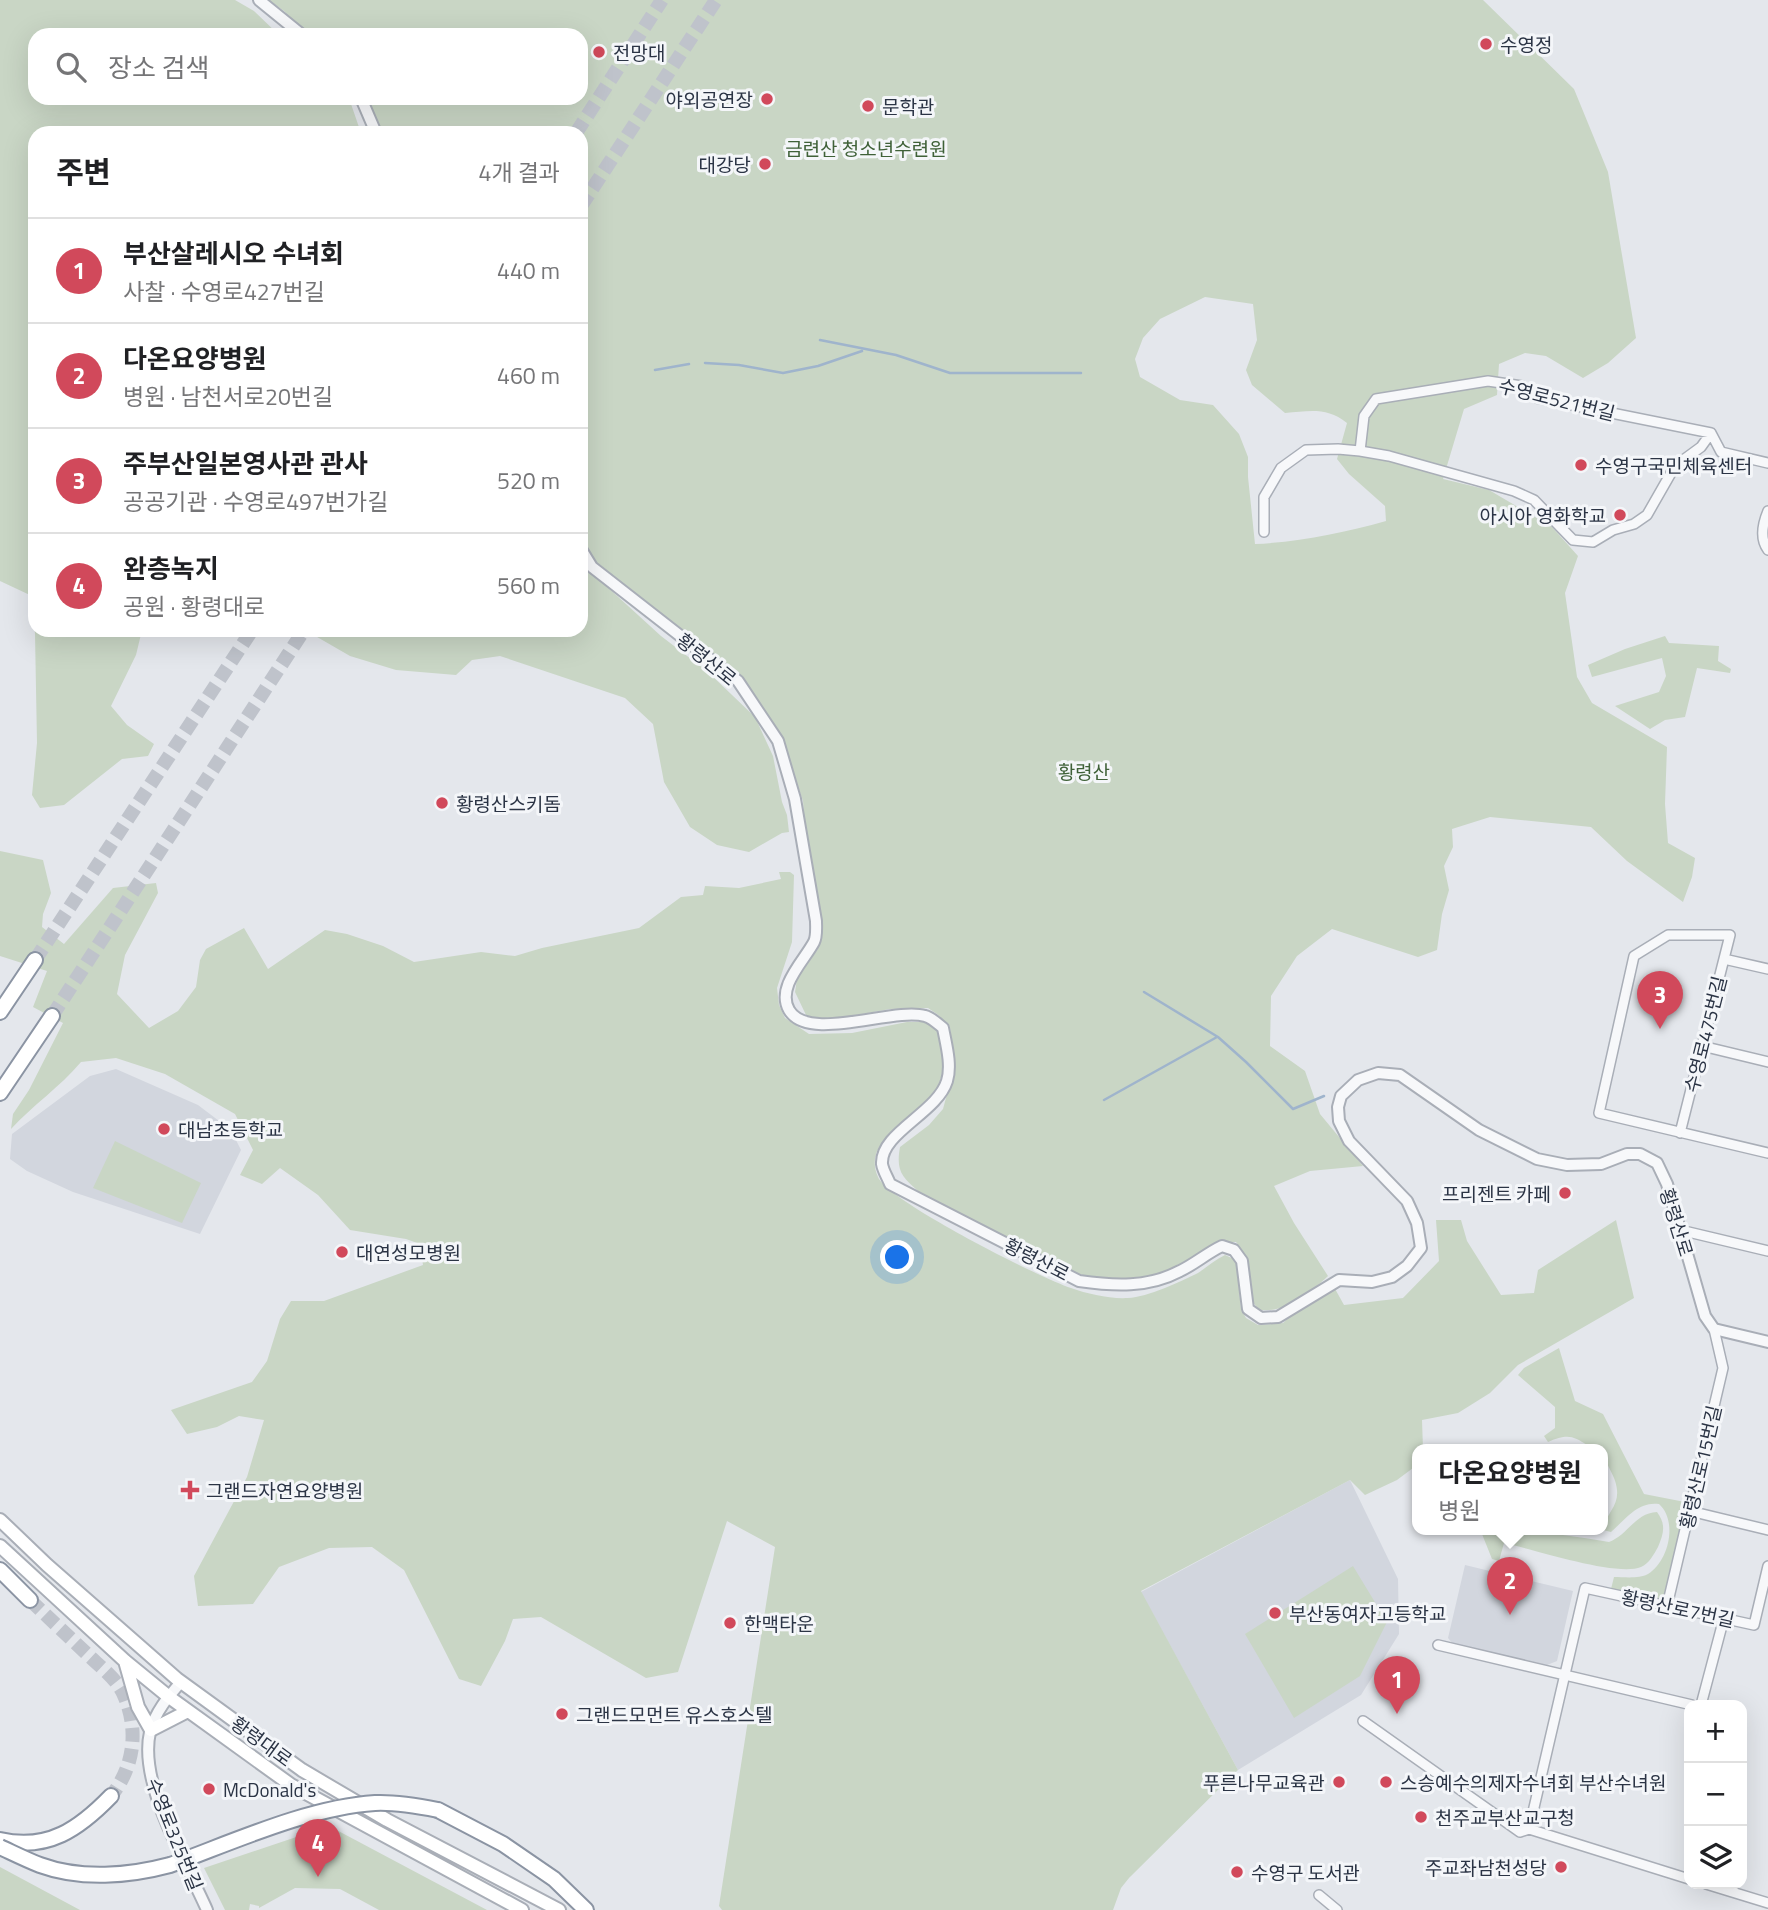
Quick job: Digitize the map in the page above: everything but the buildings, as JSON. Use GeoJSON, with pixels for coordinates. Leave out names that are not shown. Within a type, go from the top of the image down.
{"type":"FeatureCollection","features":[{"type":"Feature","properties":{"kind":"highway"},"geometry":{"type":"LineString","coordinates":[[0,1013],[35,960]]}},
{"type":"Feature","properties":{"kind":"highway"},"geometry":{"type":"LineString","coordinates":[[0,1093],[52,1016]]}},
{"type":"Feature","properties":{"kind":"highway"},"geometry":{"type":"LineString","coordinates":[[0,1570],[30,1600]]}},
{"type":"Feature","properties":{"kind":"highway"},"geometry":{"type":"LineString","coordinates":[[0,1840],[32,1842],[58,1837],[85,1822],[111,1796]]}},
{"type":"Feature","properties":{"kind":"highway"},"geometry":{"type":"LineString","coordinates":[[0,1847],[42,1866],[80,1874],[148,1871],[315,1813],[376,1803],[416,1805],[438,1810],[503,1844],[554,1879],[586,1910]]}},
{"type":"Feature","properties":{"kind":"main road","name":"황령대로"},"geometry":{"type":"LineString","coordinates":[[0,1520],[47,1566],[181,1682],[302,1770],[387,1820],[559,1910]]}},
{"type":"Feature","properties":{"kind":"main road","name":"황령대로"},"geometry":{"type":"LineString","coordinates":[[0,1546],[125,1661],[169,1697],[291,1785],[522,1910]]}},
{"type":"Feature","properties":{"kind":"main road"},"geometry":{"type":"LineString","coordinates":[[125,1661],[138,1707],[151,1730],[188,1711]]}},
{"type":"Feature","properties":{"kind":"street"},"geometry":{"type":"LineString","coordinates":[[258,0],[293,28]]}},
{"type":"Feature","properties":{"kind":"street"},"geometry":{"type":"LineString","coordinates":[[364,105],[373,126]]}},
{"type":"Feature","properties":{"kind":"street","name":"수영로521번길"},"geometry":{"type":"LineString","coordinates":[[1360,452],[1364,416],[1377,399],[1488,381],[1522,386],[1537,397],[1711,433]]}},
{"type":"Feature","properties":{"kind":"street"},"geometry":{"type":"LineString","coordinates":[[1264,532],[1264,497],[1281,468],[1306,450],[1338,449],[1389,456],[1514,491],[1534,500],[1573,540],[1593,542],[1613,530],[1634,524],[1647,515],[1675,466],[1701,447],[1711,433],[1721,452],[1768,463]]}},
{"type":"Feature","properties":{"kind":"street"},"geometry":{"type":"LineString","coordinates":[[1768,511],[1763,524],[1764,545],[1768,550]]}},
{"type":"Feature","properties":{"kind":"street","name":"황령산로"},"geometry":{"type":"LineString","coordinates":[[588,560],[592,567],[738,681],[778,741],[795,799],[816,920],[815,939],[788,986],[786,998],[789,1009],[796,1018],[818,1025],[901,1015],[927,1016],[943,1028],[948,1054],[947,1081],[933,1104],[883,1151],[882,1166],[890,1184],[1079,1281],[1113,1286],[1156,1282],[1182,1271],[1203,1255],[1222,1246],[1234,1250],[1242,1261],[1248,1309],[1261,1318],[1278,1317],[1339,1280],[1372,1282],[1392,1277],[1407,1266],[1421,1248],[1417,1223],[1406,1201],[1349,1141],[1339,1121],[1338,1107],[1341,1096],[1358,1080],[1378,1073],[1400,1075],[1479,1130],[1537,1159],[1567,1165],[1601,1164],[1628,1154],[1640,1154],[1657,1163],[1667,1184],[1705,1316],[1714,1329]]}},
{"type":"Feature","properties":{"kind":"street","name":"수영로475번길"},"geometry":{"type":"LineString","coordinates":[[1668,935],[1730,935],[1724,959],[1680,1133],[1599,1113],[1634,956],[1668,935]]}},
{"type":"Feature","properties":{"kind":"street"},"geometry":{"type":"LineString","coordinates":[[1724,959],[1768,969]]}},
{"type":"Feature","properties":{"kind":"street"},"geometry":{"type":"LineString","coordinates":[[1702,1046],[1768,1062]]}},
{"type":"Feature","properties":{"kind":"street"},"geometry":{"type":"LineString","coordinates":[[1680,1133],[1768,1153]]}},
{"type":"Feature","properties":{"kind":"street"},"geometry":{"type":"LineString","coordinates":[[1680,1230],[1768,1251]]}},
{"type":"Feature","properties":{"kind":"street"},"geometry":{"type":"LineString","coordinates":[[1714,1329],[1768,1342]]}},
{"type":"Feature","properties":{"kind":"street","name":"황령산로15번길"},"geometry":{"type":"LineString","coordinates":[[1667,1606],[1723,1368],[1714,1329]]}},
{"type":"Feature","properties":{"kind":"street"},"geometry":{"type":"LineString","coordinates":[[1690,1510],[1768,1530]]}},
{"type":"Feature","properties":{"kind":"street","name":"황령산로7번길"},"geometry":{"type":"LineString","coordinates":[[1563,1675],[1585,1588],[1754,1625],[1768,1566]]}},
{"type":"Feature","properties":{"kind":"street"},"geometry":{"type":"LineString","coordinates":[[1702,1700],[1724,1618]]}},
{"type":"Feature","properties":{"kind":"street"},"geometry":{"type":"LineString","coordinates":[[1438,1645],[1684,1703]]}},
{"type":"Feature","properties":{"kind":"street"},"geometry":{"type":"LineString","coordinates":[[1529,1829],[1563,1675]]}},
{"type":"Feature","properties":{"kind":"street","name":"수영로325번길"},"geometry":{"type":"LineString","coordinates":[[181,1682],[160,1708],[151,1730],[148,1752],[151,1783],[207,1910]]}},
{"type":"Feature","properties":{"kind":"street"},"geometry":{"type":"LineString","coordinates":[[1363,1721],[1520,1832],[1529,1829],[1684,1877]]}},
{"type":"Feature","properties":{"kind":"street"},"geometry":{"type":"LineString","coordinates":[[1722,1889],[1768,1903]]}},
{"type":"Feature","properties":{"kind":"street"},"geometry":{"type":"LineString","coordinates":[[1319,1895],[1337,1910]]}},
{"type":"Feature","properties":{"kind":"shaded area"},"geometry":{"type":"Polygon","coordinates":[[[116,1069],[198,1105],[231,1130],[241,1150],[200,1234],[73,1192],[27,1171],[10,1159],[12,1134],[90,1076],[116,1069]]]}},
{"type":"Feature","properties":{"kind":"shaded area","name":"부산동여자고등학교"},"geometry":{"type":"Polygon","coordinates":[[[1350,1480],[1398,1579],[1399,1634],[1361,1695],[1238,1770],[1141,1592],[1350,1480]]]}},
{"type":"Feature","properties":{"kind":"shaded area"},"geometry":{"type":"Polygon","coordinates":[[[1465,1565],[1573,1591],[1557,1661],[1547,1665],[1453,1644],[1448,1638],[1465,1565]]]}},
{"type":"Feature","properties":{"kind":"green space"},"geometry":{"type":"Polygon","coordinates":[[[0,0],[235,0],[254,11],[272,28],[28,28],[28,105],[351,105],[359,126],[28,126],[28,594],[0,581],[0,0]]]}},
{"type":"Feature","properties":{"kind":"green space","name":"황령산"},"geometry":{"type":"Polygon","coordinates":[[[269,0],[1483,0],[1574,89],[1608,172],[1636,338],[1608,363],[1583,378],[1546,356],[1525,353],[1499,364],[1497,395],[1464,409],[1443,479],[1489,490],[1552,527],[1578,556],[1565,593],[1577,677],[1592,703],[1667,747],[1665,804],[1668,843],[1695,858],[1692,877],[1683,902],[1627,861],[1591,827],[1490,817],[1452,829],[1453,847],[1444,866],[1449,890],[1442,914],[1437,950],[1418,957],[1332,929],[1297,956],[1271,996],[1270,1046],[1305,1071],[1320,1114],[1363,1166],[1310,1171],[1274,1186],[1328,1276],[1288,1305],[1259,1310],[1252,1301],[1248,1270],[1236,1242],[1214,1244],[1175,1268],[1161,1273],[1118,1279],[1089,1276],[1075,1273],[918,1191],[901,1172],[900,1147],[929,1125],[943,1109],[953,1072],[950,1027],[928,1008],[890,1009],[846,1017],[813,1019],[806,1015],[795,992],[797,979],[818,949],[821,927],[803,801],[781,736],[743,682],[597,565],[588,550],[588,126],[378,126],[369,105],[588,105],[588,28],[300,28],[269,0]],[[1205,297],[1160,319],[1143,338],[1135,359],[1140,377],[1180,400],[1213,405],[1239,434],[1248,457],[1255,544],[1321,536],[1386,521],[1385,506],[1349,474],[1337,459],[1347,423],[1325,412],[1285,413],[1252,385],[1246,370],[1257,340],[1253,304],[1205,297]]]}},
{"type":"Feature","properties":{"kind":"green space"},"geometry":{"type":"Polygon","coordinates":[[[588,569],[661,636],[708,672],[755,717],[773,756],[789,832],[782,833],[749,852],[717,845],[690,827],[664,782],[653,724],[625,698],[500,656],[472,660],[456,675],[396,670],[350,656],[317,637],[588,637],[588,569]]]}},
{"type":"Feature","properties":{"kind":"green space"},"geometry":{"type":"Polygon","coordinates":[[[1665,636],[1669,643],[1719,646],[1718,661],[1731,669],[1730,673],[1697,668],[1685,717],[1665,720],[1650,729],[1615,706],[1659,692],[1666,676],[1662,658],[1592,677],[1588,665],[1665,636]]]}},
{"type":"Feature","properties":{"kind":"green space"},"geometry":{"type":"Polygon","coordinates":[[[35,637],[140,637],[136,655],[111,706],[127,725],[154,744],[148,756],[122,759],[64,805],[40,808],[32,795],[37,743],[35,637]]]}},
{"type":"Feature","properties":{"kind":"green space"},"geometry":{"type":"Polygon","coordinates":[[[0,851],[43,860],[51,893],[43,914],[42,927],[64,944],[113,888],[156,883],[158,893],[125,955],[117,994],[149,1028],[178,1011],[196,987],[200,960],[206,949],[244,928],[268,969],[325,930],[383,946],[414,962],[481,952],[515,956],[639,928],[681,897],[703,895],[705,886],[739,888],[781,879],[779,872],[790,872],[794,875],[792,942],[777,988],[779,1005],[785,1018],[809,1034],[852,1033],[907,1022],[929,1022],[944,1045],[940,1081],[925,1104],[883,1141],[875,1164],[878,1177],[908,1203],[999,1255],[1071,1288],[1099,1296],[1121,1298],[1145,1295],[1173,1285],[1225,1255],[1236,1260],[1241,1309],[1246,1318],[1258,1325],[1283,1323],[1297,1309],[1334,1287],[1344,1305],[1403,1298],[1439,1261],[1436,1220],[1461,1220],[1467,1241],[1501,1295],[1534,1293],[1538,1270],[1616,1220],[1634,1298],[1518,1365],[1490,1393],[1458,1413],[1422,1420],[1423,1444],[1412,1444],[1412,1469],[1397,1480],[1365,1495],[1350,1480],[1141,1591],[1238,1770],[1129,1878],[1121,1888],[1113,1910],[722,1910],[719,1906],[775,1547],[727,1521],[678,1672],[646,1678],[541,1617],[513,1619],[505,1641],[481,1686],[459,1679],[404,1570],[372,1547],[329,1548],[279,1567],[253,1604],[198,1606],[194,1576],[247,1477],[264,1420],[239,1416],[217,1427],[187,1434],[171,1410],[252,1382],[267,1361],[280,1319],[291,1301],[324,1301],[423,1265],[420,1244],[406,1239],[350,1230],[318,1195],[280,1168],[262,1184],[240,1175],[253,1150],[235,1114],[165,1074],[116,1058],[81,1062],[11,1129],[13,1114],[29,1090],[63,1023],[33,1007],[47,971],[0,956],[0,851]]]}},
{"type":"Feature","properties":{"kind":"green space"},"geometry":{"type":"Polygon","coordinates":[[[115,1141],[201,1183],[182,1223],[93,1188],[115,1141]]]}},
{"type":"Feature","properties":{"kind":"green space"},"geometry":{"type":"Polygon","coordinates":[[[1559,1348],[1575,1401],[1603,1414],[1644,1494],[1690,1503],[1668,1597],[1660,1601],[1611,1589],[1614,1577],[1644,1576],[1661,1560],[1666,1551],[1669,1530],[1665,1511],[1659,1504],[1645,1505],[1611,1532],[1608,1531],[1608,1516],[1617,1496],[1616,1484],[1608,1466],[1608,1444],[1585,1444],[1567,1437],[1548,1442],[1544,1436],[1555,1428],[1555,1407],[1518,1375],[1524,1368],[1559,1348]]]}},
{"type":"Feature","properties":{"kind":"green space"},"geometry":{"type":"Polygon","coordinates":[[[1657,1512],[1662,1521],[1662,1537],[1646,1564],[1629,1569],[1574,1561],[1504,1543],[1499,1561],[1492,1559],[1482,1535],[1559,1535],[1609,1542],[1649,1513],[1657,1512]]]}},
{"type":"Feature","properties":{"kind":"green space"},"geometry":{"type":"Polygon","coordinates":[[[1353,1566],[1387,1622],[1360,1676],[1294,1718],[1245,1634],[1353,1566]]]}},
{"type":"Feature","properties":{"kind":"green space"},"geometry":{"type":"Polygon","coordinates":[[[329,1826],[487,1910],[379,1910],[340,1889],[295,1888],[259,1908],[250,1904],[249,1910],[225,1910],[204,1868],[329,1826]]]}},
{"type":"Feature","properties":{"kind":"green space"},"geometry":{"type":"Polygon","coordinates":[[[0,1867],[80,1910],[0,1910],[0,1867]]]}},
{"type":"Feature","properties":{"kind":"waterway"},"geometry":{"type":"LineString","coordinates":[[820,340],[896,355],[950,373],[1081,373]]}},
{"type":"Feature","properties":{"kind":"waterway"},"geometry":{"type":"LineString","coordinates":[[705,363],[739,365],[783,373],[818,366],[862,351]]}},
{"type":"Feature","properties":{"kind":"waterway"},"geometry":{"type":"LineString","coordinates":[[655,370],[689,364]]}},
{"type":"Feature","properties":{"kind":"waterway"},"geometry":{"type":"LineString","coordinates":[[1144,992],[1218,1037],[1293,1109],[1324,1096]]}},
{"type":"Feature","properties":{"kind":"waterway"},"geometry":{"type":"LineString","coordinates":[[1104,1100],[1217,1037]]}},
{"type":"Feature","properties":{"kind":"tunnel"},"geometry":{"type":"LineString","coordinates":[[581,126],[662,0]]}},
{"type":"Feature","properties":{"kind":"tunnel"},"geometry":{"type":"LineString","coordinates":[[588,195],[716,0]]}},
{"type":"Feature","properties":{"kind":"tunnel"},"geometry":{"type":"LineString","coordinates":[[35,960],[247,637]]}},
{"type":"Feature","properties":{"kind":"tunnel"},"geometry":{"type":"LineString","coordinates":[[52,1016],[299,637]]}},
{"type":"Feature","properties":{"kind":"tunnel"},"geometry":{"type":"LineString","coordinates":[[30,1600],[106,1672],[123,1693],[131,1720],[132,1746],[125,1772],[111,1796]]}},
{"type":"Feature","properties":{"kind":"place","name":"수영정"},"geometry":{"type":"Point","coordinates":[1486,44]}},
{"type":"Feature","properties":{"kind":"place","name":"전망대"},"geometry":{"type":"Point","coordinates":[599,52]}},
{"type":"Feature","properties":{"kind":"place","name":"야외공연장"},"geometry":{"type":"Point","coordinates":[767,99]}},
{"type":"Feature","properties":{"kind":"place","name":"문학관"},"geometry":{"type":"Point","coordinates":[868,106]}},
{"type":"Feature","properties":{"kind":"place","name":"대강당"},"geometry":{"type":"Point","coordinates":[765,164]}},
{"type":"Feature","properties":{"kind":"place","name":"수영구국민체육센터"},"geometry":{"type":"Point","coordinates":[1581,465]}},
{"type":"Feature","properties":{"kind":"place","name":"아시아 영화학교"},"geometry":{"type":"Point","coordinates":[1620,515]}},
{"type":"Feature","properties":{"kind":"place","name":"황령산스키돔"},"geometry":{"type":"Point","coordinates":[442,803]}},
{"type":"Feature","properties":{"kind":"place","name":"주부산일본영사관 관사"},"geometry":{"type":"Point","coordinates":[1660,1029]}},
{"type":"Feature","properties":{"kind":"place","name":"대남초등학교"},"geometry":{"type":"Point","coordinates":[164,1129]}},
{"type":"Feature","properties":{"kind":"place","name":"프리젠트 카페"},"geometry":{"type":"Point","coordinates":[1565,1193]}},
{"type":"Feature","properties":{"kind":"place","name":"대연성모병원"},"geometry":{"type":"Point","coordinates":[342,1252]}},
{"type":"Feature","properties":{"kind":"place","name":"그랜드자연요양병원"},"geometry":{"type":"Point","coordinates":[190,1490]}},
{"type":"Feature","properties":{"kind":"place","name":"부산동여자고등학교"},"geometry":{"type":"Point","coordinates":[1275,1613]}},
{"type":"Feature","properties":{"kind":"place","name":"다온요양병원"},"geometry":{"type":"Point","coordinates":[1510,1615]}},
{"type":"Feature","properties":{"kind":"place","name":"한맥타운"},"geometry":{"type":"Point","coordinates":[730,1623]}},
{"type":"Feature","properties":{"kind":"place","name":"그랜드모먼트 유스호스텔"},"geometry":{"type":"Point","coordinates":[562,1714]}},
{"type":"Feature","properties":{"kind":"place","name":"부산살레시오 수녀회"},"geometry":{"type":"Point","coordinates":[1397,1714]}},
{"type":"Feature","properties":{"kind":"place","name":"푸른나무교육관"},"geometry":{"type":"Point","coordinates":[1339,1782]}},
{"type":"Feature","properties":{"kind":"place","name":"스승예수의제자수녀회 부산수녀원"},"geometry":{"type":"Point","coordinates":[1386,1782]}},
{"type":"Feature","properties":{"kind":"place","name":"McDonald's"},"geometry":{"type":"Point","coordinates":[209,1789]}},
{"type":"Feature","properties":{"kind":"place","name":"천주교부산교구청"},"geometry":{"type":"Point","coordinates":[1421,1817]}},
{"type":"Feature","properties":{"kind":"place","name":"주교좌남천성당"},"geometry":{"type":"Point","coordinates":[1561,1867]}},
{"type":"Feature","properties":{"kind":"place","name":"수영구 도서관"},"geometry":{"type":"Point","coordinates":[1237,1872]}},
{"type":"Feature","properties":{"kind":"place","name":"완층녹지"},"geometry":{"type":"Point","coordinates":[318,1877]}},
{"type":"Feature","properties":{"kind":"park label","name":"금련산 청소년수련원"},"geometry":{"type":"Point","coordinates":[866,148]}}]}
